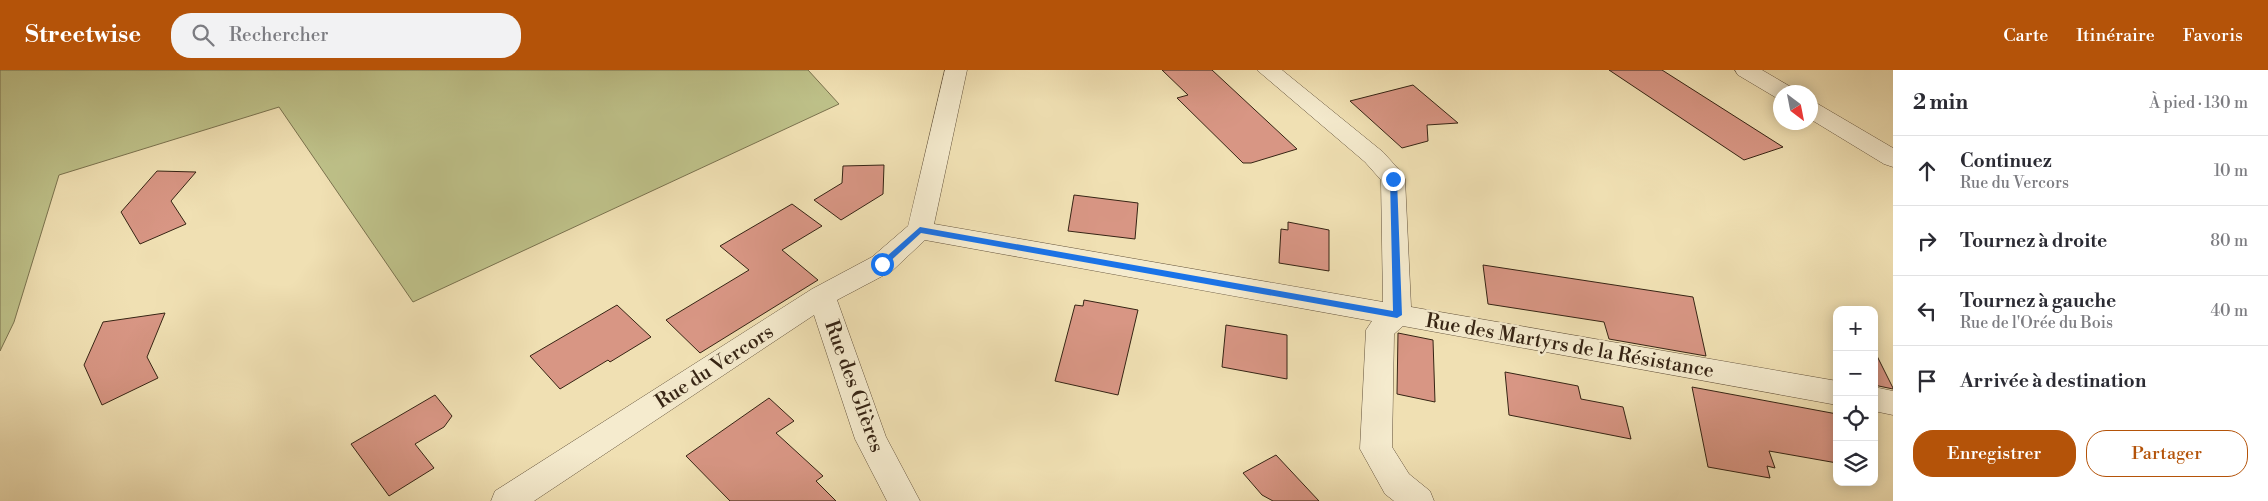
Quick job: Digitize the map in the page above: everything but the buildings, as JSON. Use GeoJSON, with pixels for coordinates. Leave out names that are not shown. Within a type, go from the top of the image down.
{"type":"FeatureCollection","features":[{"type":"Feature","properties":{"kind":"street"},"geometry":{"type":"LineString","coordinates":[[920,230],[956,70]]}},
{"type":"Feature","properties":{"kind":"street"},"geometry":{"type":"LineString","coordinates":[[1268,70],[1374,157],[1393,179],[1397,315],[1380,330],[1376,449],[1397,484],[1418,501]]}},
{"type":"Feature","properties":{"kind":"street"},"geometry":{"type":"LineString","coordinates":[[1746,70],[1773,86]]}},
{"type":"Feature","properties":{"kind":"street"},"geometry":{"type":"LineString","coordinates":[[1818,114],[1893,159]]}},
{"type":"Feature","properties":{"kind":"street","name":"Rue du Vercors"},"geometry":{"type":"LineString","coordinates":[[507,501],[822,296],[882,264],[920,230]]}},
{"type":"Feature","properties":{"kind":"street","name":"Rue des Martyrs de la Résistance"},"geometry":{"type":"LineString","coordinates":[[920,230],[1833,392]]}},
{"type":"Feature","properties":{"kind":"street","name":"Rue des Glières"},"geometry":{"type":"LineString","coordinates":[[822,296],[871,439],[904,501]]}},
{"type":"Feature","properties":{"kind":"street"},"geometry":{"type":"LineString","coordinates":[[1878,400],[1893,403]]}},
{"type":"Feature","properties":{"kind":"green space"},"geometry":{"type":"Polygon","coordinates":[[[0,70],[808,70],[839,104],[413,302],[279,107],[59,175],[14,322],[0,351],[0,70]]]}},
{"type":"Feature","properties":{"kind":"route"},"geometry":{"type":"LineString","coordinates":[[882,264],[920,230],[1397,315],[1393,179]]}}]}
